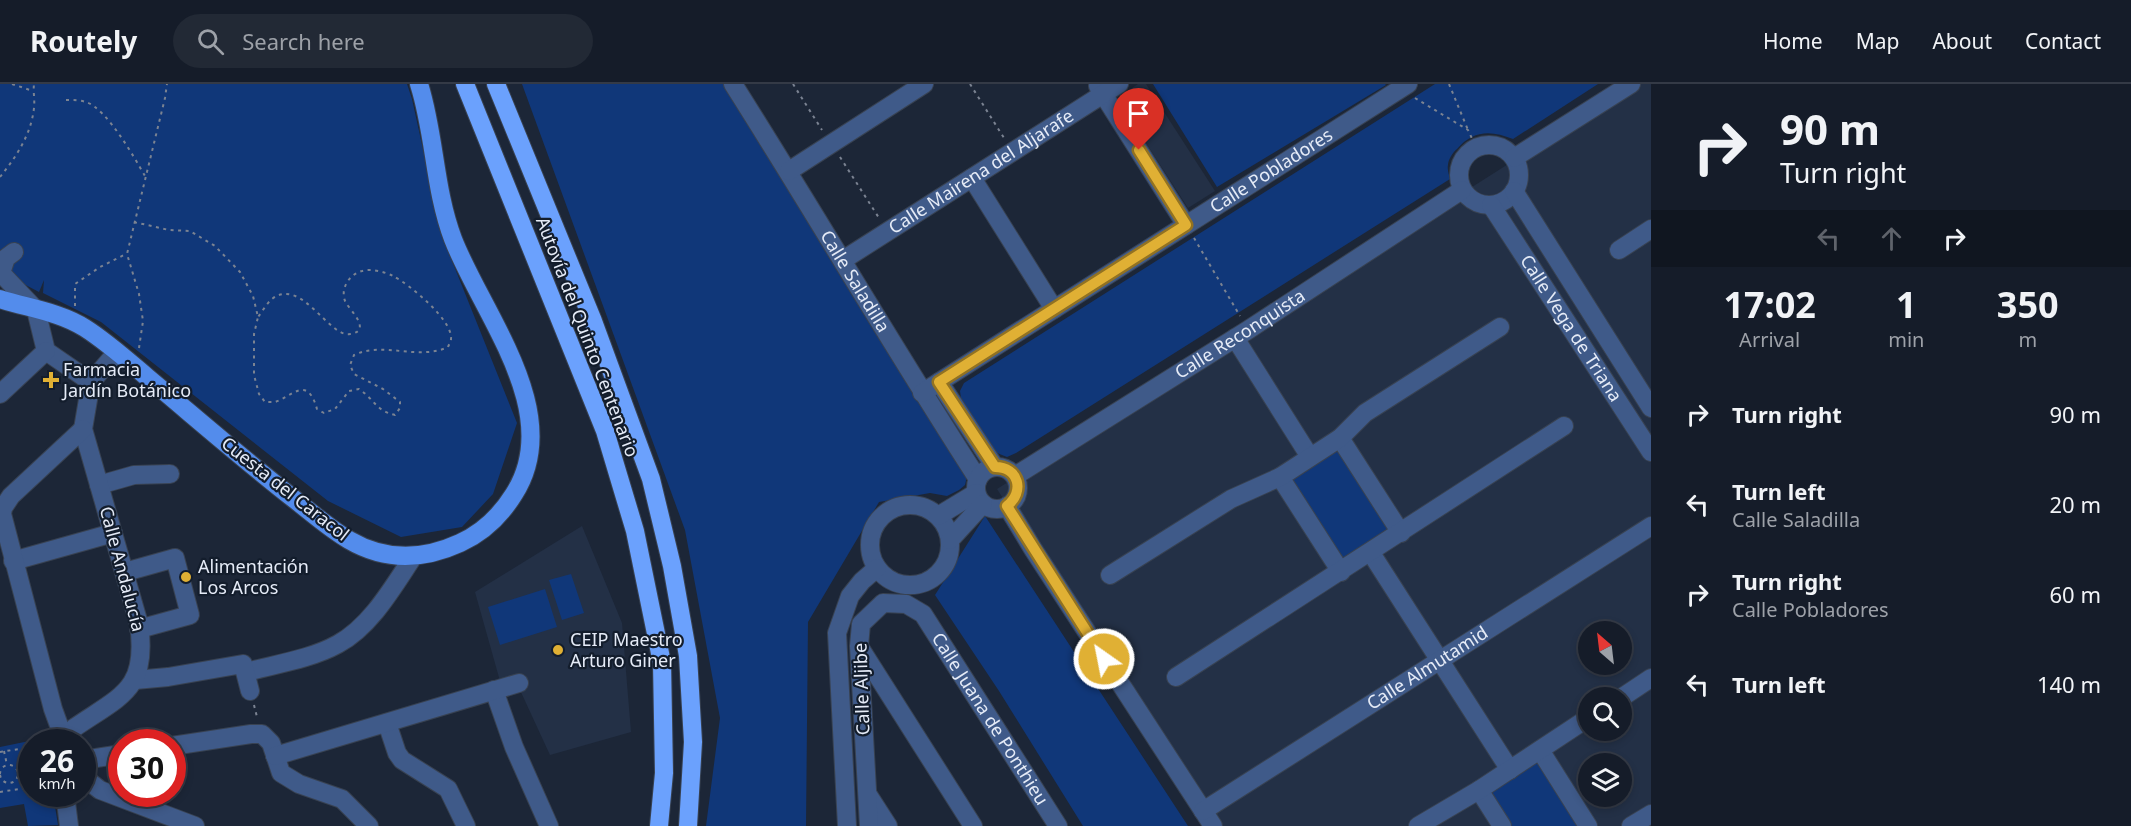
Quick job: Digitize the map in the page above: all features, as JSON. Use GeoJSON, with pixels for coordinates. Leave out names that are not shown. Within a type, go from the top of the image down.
{"type":"FeatureCollection","features":[{"type":"Feature","properties":{"kind":"highway","name":"Autovía del Quinto Centenario"},"geometry":{"type":"LineString","coordinates":[[465,84],[605,431],[635,531],[662,663],[664,773],[659,826]]}},
{"type":"Feature","properties":{"kind":"highway","name":"Autovía del Quinto Centenario"},"geometry":{"type":"LineString","coordinates":[[496,84],[593,321],[651,479],[672,566],[688,656],[693,742],[688,826]]}},
{"type":"Feature","properties":{"kind":"main road","name":"Cuesta del Caracol"},"geometry":{"type":"LineString","coordinates":[[0,299],[84,327],[268,479],[348,540],[374,552],[413,557],[441,552],[468,540],[493,521],[524,480],[530,453],[530,428],[527,404],[518,376],[453,238],[440,194],[427,108],[419,84]]}},
{"type":"Feature","properties":{"kind":"street","name":"Calle Saladilla"},"geometry":{"type":"LineString","coordinates":[[735,84],[843,260],[979,492]]}},
{"type":"Feature","properties":{"kind":"street"},"geometry":{"type":"LineString","coordinates":[[789,171],[924,84]]}},
{"type":"Feature","properties":{"kind":"street","name":"Calle Mairena del Aljarafe"},"geometry":{"type":"LineString","coordinates":[[843,260],[1013,152],[1100,89],[1119,84]]}},
{"type":"Feature","properties":{"kind":"street"},"geometry":{"type":"LineString","coordinates":[[1514,158],[1631,84]]}},
{"type":"Feature","properties":{"kind":"street","name":"Calle Pobladores"},"geometry":{"type":"LineString","coordinates":[[922,393],[1402,86]]}},
{"type":"Feature","properties":{"kind":"street"},"geometry":{"type":"LineString","coordinates":[[1100,89],[1186,225]]}},
{"type":"Feature","properties":{"kind":"street"},"geometry":{"type":"LineString","coordinates":[[1497,146],[1514,158],[1519,171],[1517,185],[1504,201],[1484,205],[1472,200],[1462,190],[1459,169],[1465,156],[1476,147],[1497,146]]}},
{"type":"Feature","properties":{"kind":"street"},"geometry":{"type":"LineString","coordinates":[[972,178],[1054,309]]}},
{"type":"Feature","properties":{"kind":"street","name":"Calle Reconquista"},"geometry":{"type":"LineString","coordinates":[[1015,476],[1241,334],[1462,190]]}},
{"type":"Feature","properties":{"kind":"street"},"geometry":{"type":"LineString","coordinates":[[1514,191],[1651,408]]}},
{"type":"Feature","properties":{"kind":"street","name":"Calle Vega de Triana"},"geometry":{"type":"LineString","coordinates":[[1491,205],[1651,452]]}},
{"type":"Feature","properties":{"kind":"street"},"geometry":{"type":"LineString","coordinates":[[1619,250],[1651,229]]}},
{"type":"Feature","properties":{"kind":"street"},"geometry":{"type":"LineString","coordinates":[[15,254],[6,258],[1,273],[36,310],[46,351],[90,382],[124,358]]}},
{"type":"Feature","properties":{"kind":"street"},"geometry":{"type":"LineString","coordinates":[[0,289],[36,310]]}},
{"type":"Feature","properties":{"kind":"street"},"geometry":{"type":"LineString","coordinates":[[1110,575],[1232,499],[1280,477],[1340,438],[1365,413],[1500,327]]}},
{"type":"Feature","properties":{"kind":"street"},"geometry":{"type":"LineString","coordinates":[[1241,334],[1310,457]]}},
{"type":"Feature","properties":{"kind":"street"},"geometry":{"type":"LineString","coordinates":[[0,393],[46,351]]}},
{"type":"Feature","properties":{"kind":"street","name":"Calle Andalucía"},"geometry":{"type":"LineString","coordinates":[[90,382],[83,429],[125,572],[139,629],[140,664],[135,680]]}},
{"type":"Feature","properties":{"kind":"street"},"geometry":{"type":"LineString","coordinates":[[939,382],[995,467]]}},
{"type":"Feature","properties":{"kind":"street"},"geometry":{"type":"LineString","coordinates":[[1176,677],[1371,553],[1564,426]]}},
{"type":"Feature","properties":{"kind":"street"},"geometry":{"type":"LineString","coordinates":[[65,729],[53,709],[2,519],[6,501],[83,429]]}},
{"type":"Feature","properties":{"kind":"street"},"geometry":{"type":"LineString","coordinates":[[1340,438],[1401,533]]}},
{"type":"Feature","properties":{"kind":"street"},"geometry":{"type":"LineString","coordinates":[[950,540],[979,492],[988,468],[1006,469],[1015,476],[1018,489],[1013,502],[1007,506],[995,509],[979,492]]}},
{"type":"Feature","properties":{"kind":"street"},"geometry":{"type":"LineString","coordinates":[[99,485],[134,474],[170,474]]}},
{"type":"Feature","properties":{"kind":"street"},"geometry":{"type":"LineString","coordinates":[[1280,477],[1341,572]]}},
{"type":"Feature","properties":{"kind":"street"},"geometry":{"type":"LineString","coordinates":[[938,516],[979,492]]}},
{"type":"Feature","properties":{"kind":"street"},"geometry":{"type":"LineString","coordinates":[[914,505],[927,508],[938,516],[946,527],[950,540],[949,553],[944,566],[935,576],[911,585],[898,583],[886,577],[877,568],[871,556],[870,543],[876,525],[889,511],[901,506],[914,505]]}},
{"type":"Feature","properties":{"kind":"street"},"geometry":{"type":"LineString","coordinates":[[1007,506],[1208,818]]}},
{"type":"Feature","properties":{"kind":"street","name":"Calle Almutamid"},"geometry":{"type":"LineString","coordinates":[[1208,818],[1440,660],[1651,526]]}},
{"type":"Feature","properties":{"kind":"street"},"geometry":{"type":"LineString","coordinates":[[13,561],[113,533]]}},
{"type":"Feature","properties":{"kind":"street"},"geometry":{"type":"LineString","coordinates":[[1371,553],[1510,770]]}},
{"type":"Feature","properties":{"kind":"street"},"geometry":{"type":"LineString","coordinates":[[78,729],[122,695],[135,680],[244,668],[318,653],[340,643],[369,618],[413,557]]}},
{"type":"Feature","properties":{"kind":"street"},"geometry":{"type":"LineString","coordinates":[[125,572],[174,558],[190,615],[139,629]]}},
{"type":"Feature","properties":{"kind":"street"},"geometry":{"type":"LineString","coordinates":[[847,826],[837,633],[850,596],[877,568]]}},
{"type":"Feature","properties":{"kind":"street","name":"Calle Aljibe"},"geometry":{"type":"LineString","coordinates":[[869,826],[859,646],[861,624],[883,603],[906,604],[923,614]]}},
{"type":"Feature","properties":{"kind":"street","name":"Calle Juana de Ponthieu"},"geometry":{"type":"LineString","coordinates":[[923,614],[1058,826]]}},
{"type":"Feature","properties":{"kind":"street"},"geometry":{"type":"LineString","coordinates":[[859,646],[974,826]]}},
{"type":"Feature","properties":{"kind":"street"},"geometry":{"type":"LineString","coordinates":[[244,668],[250,691]]}},
{"type":"Feature","properties":{"kind":"street"},"geometry":{"type":"LineString","coordinates":[[1632,691],[1651,678]]}},
{"type":"Feature","properties":{"kind":"street"},"geometry":{"type":"LineString","coordinates":[[275,756],[519,682]]}},
{"type":"Feature","properties":{"kind":"street"},"geometry":{"type":"LineString","coordinates":[[494,690],[514,747],[549,826]]}},
{"type":"Feature","properties":{"kind":"street"},"geometry":{"type":"LineString","coordinates":[[387,723],[397,753],[402,760],[448,789],[466,826]]}},
{"type":"Feature","properties":{"kind":"street"},"geometry":{"type":"LineString","coordinates":[[1418,826],[1479,790],[1578,725]]}},
{"type":"Feature","properties":{"kind":"street"},"geometry":{"type":"LineString","coordinates":[[186,744],[258,734],[269,739],[279,770],[287,777],[342,799],[369,826]]}},
{"type":"Feature","properties":{"kind":"street"},"geometry":{"type":"LineString","coordinates":[[1540,750],[1588,826]]}},
{"type":"Feature","properties":{"kind":"street"},"geometry":{"type":"LineString","coordinates":[[96,787],[195,826]]}},
{"type":"Feature","properties":{"kind":"street"},"geometry":{"type":"LineString","coordinates":[[1479,790],[1502,826]]}},
{"type":"Feature","properties":{"kind":"street"},"geometry":{"type":"LineString","coordinates":[[867,792],[888,826]]}},
{"type":"Feature","properties":{"kind":"street"},"geometry":{"type":"LineString","coordinates":[[67,807],[69,826]]}},
{"type":"Feature","properties":{"kind":"street"},"geometry":{"type":"LineString","coordinates":[[1631,826],[1651,814]]}},
{"type":"Feature","properties":{"kind":"path"},"geometry":{"type":"LineString","coordinates":[[12,84],[33,91]]}},
{"type":"Feature","properties":{"kind":"path"},"geometry":{"type":"LineString","coordinates":[[0,177],[19,153],[32,122],[35,101],[34,84]]}},
{"type":"Feature","properties":{"kind":"path"},"geometry":{"type":"LineString","coordinates":[[124,358],[140,344],[142,321],[139,294],[127,254],[167,84]]}},
{"type":"Feature","properties":{"kind":"path"},"geometry":{"type":"LineString","coordinates":[[970,84],[1013,152]]}},
{"type":"Feature","properties":{"kind":"path"},"geometry":{"type":"LineString","coordinates":[[1449,84],[1476,147]]}},
{"type":"Feature","properties":{"kind":"path"},"geometry":{"type":"LineString","coordinates":[[1402,86],[1468,130]]}},
{"type":"Feature","properties":{"kind":"path"},"geometry":{"type":"LineString","coordinates":[[66,100],[88,102],[108,120],[145,176]]}},
{"type":"Feature","properties":{"kind":"path"},"geometry":{"type":"LineString","coordinates":[[134,222],[169,230],[190,231],[215,246],[240,272],[253,296],[258,317],[254,334],[254,375],[259,394],[265,402],[274,402],[295,390],[306,391],[314,398],[317,408],[324,413],[335,409],[349,391],[359,389],[369,395],[375,405],[384,412],[395,415],[400,408],[400,402],[383,389],[354,374],[350,365],[354,355],[364,350],[438,352],[447,347],[451,338],[448,327],[429,302],[395,277],[374,271],[363,270],[353,275],[346,283],[345,302],[360,324],[358,330],[352,334],[344,335],[336,330],[307,303],[294,296],[283,295],[273,298],[258,317]]}},
{"type":"Feature","properties":{"kind":"path"},"geometry":{"type":"LineString","coordinates":[[1186,225],[1241,334]]}},
{"type":"Feature","properties":{"kind":"path"},"geometry":{"type":"LineString","coordinates":[[76,324],[75,284],[100,267],[127,254]]}},
{"type":"Feature","properties":{"kind":"path"},"geometry":{"type":"LineString","coordinates":[[0,752],[18,749]]}},
{"type":"Feature","properties":{"kind":"path"},"geometry":{"type":"LineString","coordinates":[[4,751],[7,765]]}},
{"type":"Feature","properties":{"kind":"path"},"geometry":{"type":"LineString","coordinates":[[7,765],[16,767],[18,771],[16,780],[10,783],[0,776],[7,765]]}},
{"type":"Feature","properties":{"kind":"path"},"geometry":{"type":"LineString","coordinates":[[10,783],[12,790]]}},
{"type":"Feature","properties":{"kind":"path"},"geometry":{"type":"LineString","coordinates":[[0,792],[18,789]]}},
{"type":"Feature","properties":{"kind":"shaded area"},"geometry":{"type":"Polygon","coordinates":[[[0,84],[407,84],[442,236],[517,423],[493,494],[462,527],[401,537],[328,501],[101,322],[43,293],[44,280],[39,292],[18,281],[7,272],[12,247],[0,250],[0,84]]]}},
{"type":"Feature","properties":{"kind":"shaded area"},"geometry":{"type":"Polygon","coordinates":[[[522,84],[724,84],[967,476],[965,485],[947,496],[930,493],[879,502],[808,622],[806,826],[706,826],[720,718],[685,530],[522,84]]]}},
{"type":"Feature","properties":{"kind":"shaded area"},"geometry":{"type":"Polygon","coordinates":[[[1138,84],[1146,84],[1215,191],[1188,208],[1117,98],[1138,84]]]}},
{"type":"Feature","properties":{"kind":"shaded area"},"geometry":{"type":"Polygon","coordinates":[[[1153,84],[1385,84],[1386,85],[1217,187],[1153,84]]]}},
{"type":"Feature","properties":{"kind":"shaded area"},"geometry":{"type":"Polygon","coordinates":[[[1435,84],[1598,84],[1513,139],[1490,133],[1469,138],[1455,150],[1448,163],[1450,179],[1016,453],[1007,457],[997,453],[961,398],[960,391],[964,383],[1435,84]]]}},
{"type":"Feature","properties":{"kind":"shaded area"},"geometry":{"type":"Polygon","coordinates":[[[1634,84],[1651,84],[1651,826],[1213,826],[997,489],[1634,84]]]}},
{"type":"Feature","properties":{"kind":"shaded area"},"geometry":{"type":"Polygon","coordinates":[[[1339,445],[1395,532],[1343,566],[1287,479],[1339,445]]]}},
{"type":"Feature","properties":{"kind":"shaded area"},"geometry":{"type":"Polygon","coordinates":[[[985,516],[1188,826],[1083,826],[999,691],[935,595],[985,516]]]}},
{"type":"Feature","properties":{"kind":"shaded area","name":"CEIP Maestro Arturo Giner"},"geometry":{"type":"Polygon","coordinates":[[[582,526],[622,623],[631,732],[550,755],[520,690],[500,681],[475,592],[582,526]]]}},
{"type":"Feature","properties":{"kind":"shaded area"},"geometry":{"type":"Polygon","coordinates":[[[571,574],[584,613],[562,620],[549,580],[571,574]]]}},
{"type":"Feature","properties":{"kind":"shaded area"},"geometry":{"type":"Polygon","coordinates":[[[545,589],[557,627],[500,645],[488,607],[545,589]]]}},
{"type":"Feature","properties":{"kind":"shaded area"},"geometry":{"type":"Polygon","coordinates":[[[18,743],[18,805],[0,808],[0,747],[18,743]]]}},
{"type":"Feature","properties":{"kind":"shaded area"},"geometry":{"type":"Polygon","coordinates":[[[1537,757],[1581,826],[1508,826],[1485,791],[1537,757]]]}},
{"type":"Feature","properties":{"kind":"shaded area"},"geometry":{"type":"Polygon","coordinates":[[[25,807],[55,807],[58,825],[28,826],[25,807]]]}},
{"type":"Feature","properties":{"kind":"place","name":"Farmacia Jardín Botánico"},"geometry":{"type":"Point","coordinates":[51,380]}},
{"type":"Feature","properties":{"kind":"place","name":"Alimentación Los Arcos"},"geometry":{"type":"Point","coordinates":[186,577]}},
{"type":"Feature","properties":{"kind":"place","name":"CEIP Maestro Arturo Giner"},"geometry":{"type":"Point","coordinates":[558,650]}},
{"type":"Feature","properties":{"kind":"route"},"geometry":{"type":"LineString","coordinates":[[1104,659],[1007,506],[1017,496],[1018,483],[1015,476],[1006,469],[995,467],[939,382],[1186,225],[1139,150]]}}]}
